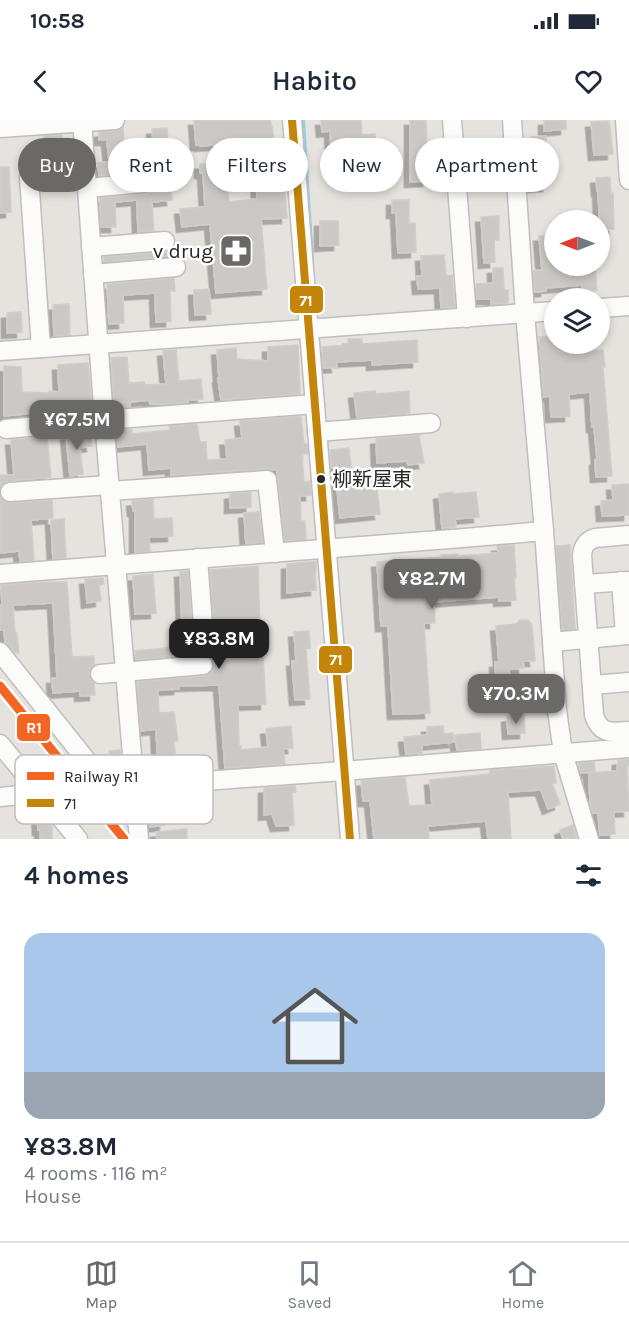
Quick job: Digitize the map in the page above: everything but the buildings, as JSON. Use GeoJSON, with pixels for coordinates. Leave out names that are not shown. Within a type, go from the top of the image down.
{"type":"FeatureCollection","features":[{"type":"Feature","properties":{"kind":"street"},"geometry":{"type":"LineString","coordinates":[[0,128],[115,120]]}},
{"type":"Feature","properties":{"kind":"street"},"geometry":{"type":"LineString","coordinates":[[292,120],[350,839]]}},
{"type":"Feature","properties":{"kind":"street"},"geometry":{"type":"LineString","coordinates":[[452,120],[467,318]]}},
{"type":"Feature","properties":{"kind":"street"},"geometry":{"type":"LineString","coordinates":[[512,120],[556,699],[563,753],[589,839]]}},
{"type":"Feature","properties":{"kind":"street"},"geometry":{"type":"LineString","coordinates":[[625,120],[629,180]]}},
{"type":"Feature","properties":{"kind":"street"},"geometry":{"type":"LineString","coordinates":[[82,121],[83,138]]}},
{"type":"Feature","properties":{"kind":"street"},"geometry":{"type":"LineString","coordinates":[[30,192],[41,348]]}},
{"type":"Feature","properties":{"kind":"street"},"geometry":{"type":"LineString","coordinates":[[87,192],[132,755]]}},
{"type":"Feature","properties":{"kind":"street"},"geometry":{"type":"LineString","coordinates":[[91,247],[165,241]]}},
{"type":"Feature","properties":{"kind":"street"},"geometry":{"type":"LineString","coordinates":[[93,274],[176,267]]}},
{"type":"Feature","properties":{"kind":"street"},"geometry":{"type":"LineString","coordinates":[[610,307],[629,306]]}},
{"type":"Feature","properties":{"kind":"street"},"geometry":{"type":"LineString","coordinates":[[0,351],[544,312]]}},
{"type":"Feature","properties":{"kind":"street"},"geometry":{"type":"LineString","coordinates":[[6,429],[315,404]]}},
{"type":"Feature","properties":{"kind":"street"},"geometry":{"type":"LineString","coordinates":[[317,432],[432,423]]}},
{"type":"Feature","properties":{"kind":"street"},"geometry":{"type":"LineString","coordinates":[[10,492],[267,480],[274,553]]}},
{"type":"Feature","properties":{"kind":"street"},"geometry":{"type":"LineString","coordinates":[[0,574],[544,531]]}},
{"type":"Feature","properties":{"kind":"street"},"geometry":{"type":"LineString","coordinates":[[629,535],[595,538],[586,544],[582,555],[594,715],[600,728],[606,731],[629,731]]}},
{"type":"Feature","properties":{"kind":"street"},"geometry":{"type":"LineString","coordinates":[[198,558],[203,624]]}},
{"type":"Feature","properties":{"kind":"street"},"geometry":{"type":"LineString","coordinates":[[552,642],[627,635],[625,581],[584,584]]}},
{"type":"Feature","properties":{"kind":"street"},"geometry":{"type":"LineString","coordinates":[[0,652],[81,755]]}},
{"type":"Feature","properties":{"kind":"street"},"geometry":{"type":"LineString","coordinates":[[100,674],[203,665]]}},
{"type":"Feature","properties":{"kind":"street"},"geometry":{"type":"LineString","coordinates":[[592,685],[629,682]]}},
{"type":"Feature","properties":{"kind":"street"},"geometry":{"type":"LineString","coordinates":[[0,744],[15,762]]}},
{"type":"Feature","properties":{"kind":"street"},"geometry":{"type":"LineString","coordinates":[[213,780],[629,748]]}},
{"type":"Feature","properties":{"kind":"street"},"geometry":{"type":"LineString","coordinates":[[0,797],[15,796]]}},
{"type":"Feature","properties":{"kind":"street"},"geometry":{"type":"LineString","coordinates":[[66,824],[78,839]]}},
{"type":"Feature","properties":{"kind":"street"},"geometry":{"type":"LineString","coordinates":[[139,831],[150,839]]}},
{"type":"Feature","properties":{"kind":"waterway"},"geometry":{"type":"LineString","coordinates":[[303,120],[312,260]]}},
{"type":"Feature","properties":{"kind":"rail line","name":"R1"},"geometry":{"type":"LineString","coordinates":[[0,686],[56,755]]}},
{"type":"Feature","properties":{"kind":"rail line","name":"R1"},"geometry":{"type":"LineString","coordinates":[[112,824],[124,839]]}},
{"type":"Feature","properties":{"kind":"transit line","name":"71"},"geometry":{"type":"LineString","coordinates":[[292,120],[350,839]]}},
{"type":"Feature","properties":{"kind":"place","name":"v drug"},"geometry":{"type":"Point","coordinates":[236,251]}},
{"type":"Feature","properties":{"kind":"place","name":"柳新屋東"},"geometry":{"type":"Point","coordinates":[321,479]}}]}
